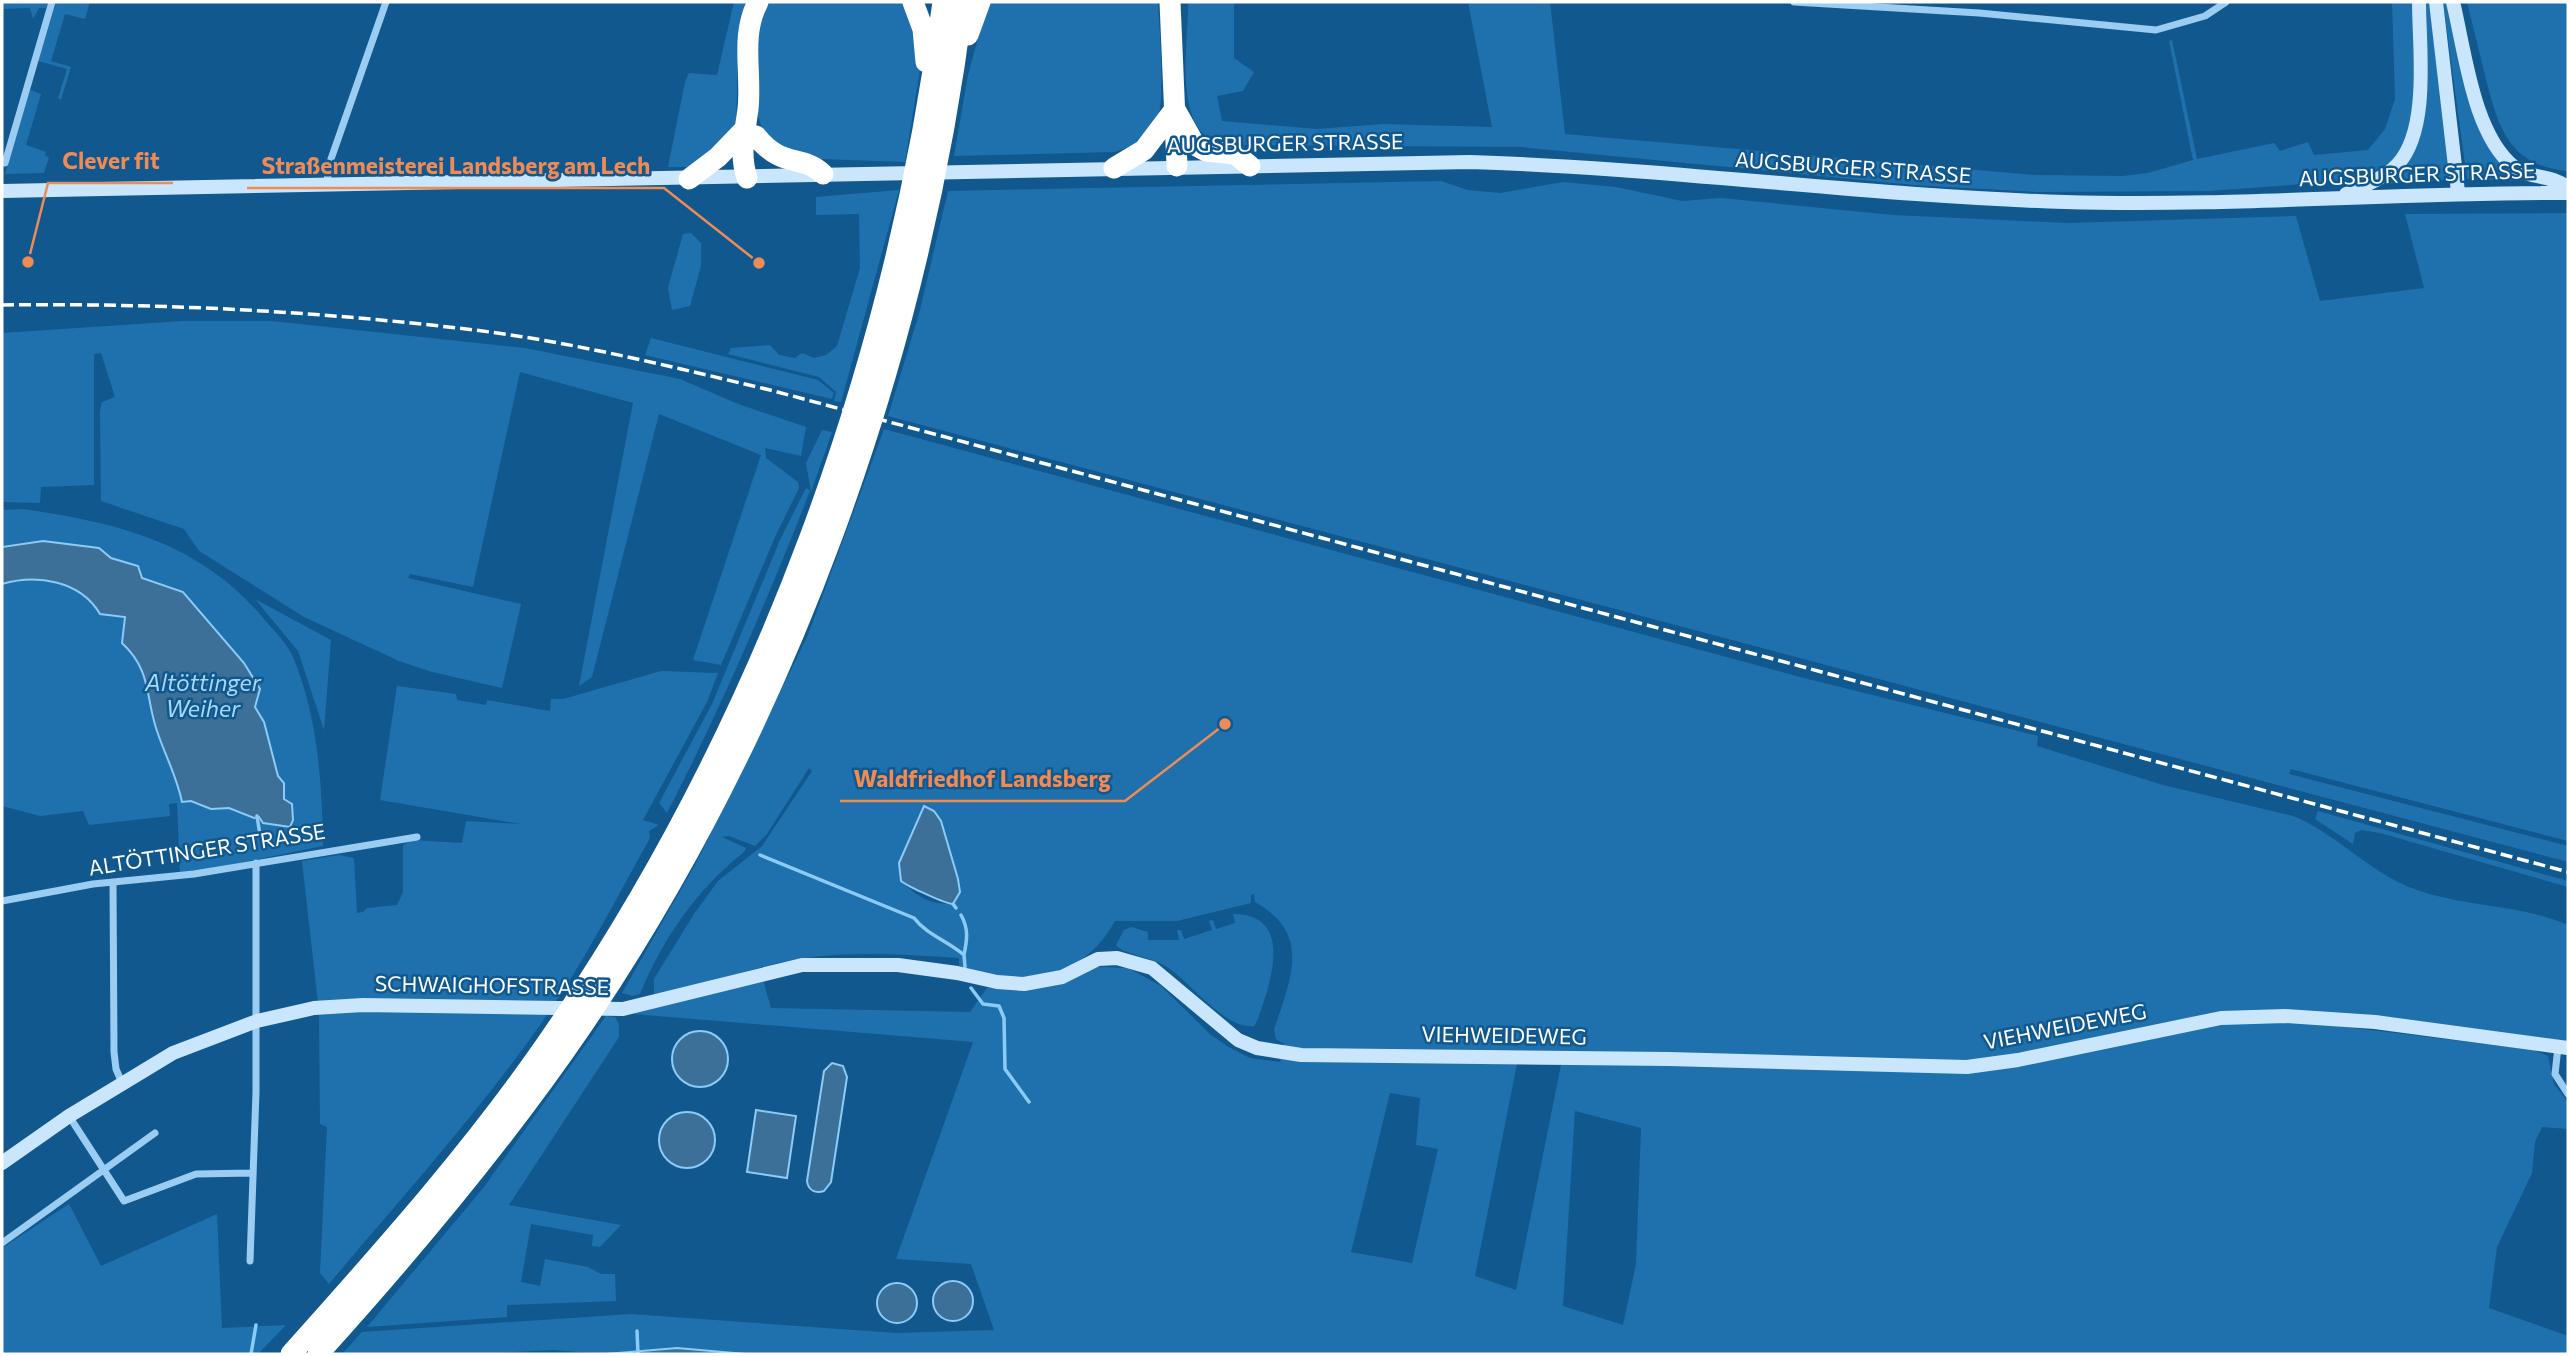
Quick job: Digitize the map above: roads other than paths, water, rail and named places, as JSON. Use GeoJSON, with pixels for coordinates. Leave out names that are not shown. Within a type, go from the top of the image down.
{"type":"FeatureCollection","features":[{"type":"Feature","properties":{"kind":"highway"},"geometry":{"type":"LineString","coordinates":[[747,178],[753,166],[747,49],[749,28],[758,2]]}},
{"type":"Feature","properties":{"kind":"highway"},"geometry":{"type":"LineString","coordinates":[[913,2],[923,29],[926,59],[922,134]]}},
{"type":"Feature","properties":{"kind":"highway"},"geometry":{"type":"LineString","coordinates":[[318,1354],[558,1027],[666,851],[732,721],[815,523],[868,365],[886,299],[922,134],[943,2]]}},
{"type":"Feature","properties":{"kind":"highway"},"geometry":{"type":"LineString","coordinates":[[291,1354],[370,1282],[485,1159],[581,1028],[611,982],[684,858],[749,731],[797,625],[869,431],[905,304],[954,70],[963,2]]}},
{"type":"Feature","properties":{"kind":"highway"},"geometry":{"type":"LineString","coordinates":[[954,70],[980,2]]}},
{"type":"Feature","properties":{"kind":"highway"},"geometry":{"type":"LineString","coordinates":[[1170,2],[1177,166]]}},
{"type":"Feature","properties":{"kind":"highway"},"geometry":{"type":"LineString","coordinates":[[1175,109],[1195,145],[1206,151],[1236,154],[1250,166]]}},
{"type":"Feature","properties":{"kind":"highway"},"geometry":{"type":"LineString","coordinates":[[1114,168],[1144,150],[1175,109]]}},
{"type":"Feature","properties":{"kind":"highway"},"geometry":{"type":"LineString","coordinates":[[750,134],[779,158],[814,166],[823,174]]}},
{"type":"Feature","properties":{"kind":"highway"},"geometry":{"type":"LineString","coordinates":[[689,180],[750,134]]}},
{"type":"Feature","properties":{"kind":"main road"},"geometry":{"type":"LineString","coordinates":[[2338,197],[2381,177],[2397,165],[2413,136],[2419,84],[2419,2]]}},
{"type":"Feature","properties":{"kind":"main road"},"geometry":{"type":"LineString","coordinates":[[2436,2],[2458,192]]}},
{"type":"Feature","properties":{"kind":"main road"},"geometry":{"type":"LineString","coordinates":[[2453,2],[2482,116],[2492,139],[2506,160],[2518,170],[2532,177],[2560,180],[2568,190]]}},
{"type":"Feature","properties":{"kind":"main road","name":"AUGSBURGER STRASSE"},"geometry":{"type":"LineString","coordinates":[[2,191],[689,180],[823,174],[1177,166],[1520,164],[1894,194],[2069,202],[2263,201],[2568,190]]}},
{"type":"Feature","properties":{"kind":"main road","name":"SCHWAIGHOFSTRASSE"},"geometry":{"type":"LineString","coordinates":[[2,1163],[69,1116],[173,1054],[257,1021],[314,1008],[362,1005],[624,1009],[689,995],[762,972],[832,963],[898,965],[1024,984],[1062,977],[1106,957],[1130,960],[1152,968],[1222,1028],[1257,1048],[1301,1055],[1399,1056]]}},
{"type":"Feature","properties":{"kind":"main road","name":"VIEHWEIDEWEG"},"geometry":{"type":"LineString","coordinates":[[1399,1056],[1967,1067],[2018,1060],[2210,1020],[2285,1016],[2375,1022],[2563,1048]]}},
{"type":"Feature","properties":{"kind":"street"},"geometry":{"type":"LineString","coordinates":[[2,163],[5,163],[52,2]]}},
{"type":"Feature","properties":{"kind":"street"},"geometry":{"type":"LineString","coordinates":[[327,186],[335,147],[386,2]]}},
{"type":"Feature","properties":{"kind":"street"},"geometry":{"type":"LineString","coordinates":[[1794,2],[1979,13],[2156,30],[2205,16],[2226,2]]}},
{"type":"Feature","properties":{"kind":"street"},"geometry":{"type":"LineString","coordinates":[[1977,2],[1979,13]]}},
{"type":"Feature","properties":{"kind":"street","name":"ALTÖTTINGER STRASSE"},"geometry":{"type":"LineString","coordinates":[[2,901],[113,883],[194,874],[417,837]]}},
{"type":"Feature","properties":{"kind":"street"},"geometry":{"type":"LineString","coordinates":[[250,1261],[257,1021],[256,863]]}},
{"type":"Feature","properties":{"kind":"street"},"geometry":{"type":"LineString","coordinates":[[113,883],[114,1052],[116,1069],[122,1083]]}},
{"type":"Feature","properties":{"kind":"street"},"geometry":{"type":"LineString","coordinates":[[2563,1048],[2555,1074],[2568,1094]]}},
{"type":"Feature","properties":{"kind":"street"},"geometry":{"type":"LineString","coordinates":[[69,1116],[124,1201],[196,1174],[252,1173]]}},
{"type":"Feature","properties":{"kind":"street"},"geometry":{"type":"LineString","coordinates":[[2,1243],[155,1133]]}},
{"type":"Feature","properties":{"kind":"water","name":"Altöttinger Weiher"},"geometry":{"type":"Polygon","coordinates":[[[43,541],[99,548],[111,558],[138,566],[142,578],[183,592],[244,663],[260,689],[255,707],[264,722],[278,776],[284,783],[284,799],[292,804],[293,820],[290,827],[263,823],[259,817],[254,818],[229,808],[211,809],[191,801],[182,802],[153,718],[143,674],[132,653],[122,643],[125,617],[100,614],[81,594],[56,582],[29,580],[2,584],[2,547],[43,541]]]}},
{"type":"Feature","properties":{"kind":"water"},"geometry":{"type":"Polygon","coordinates":[[[924,806],[934,811],[941,821],[960,892],[953,904],[901,881],[899,863],[924,806]]]}},
{"type":"Feature","properties":{"kind":"water"},"geometry":{"type":"Polygon","coordinates":[[[694,1031],[706,1031],[716,1035],[724,1043],[728,1059],[724,1075],[716,1083],[706,1087],[694,1087],[684,1083],[676,1075],[672,1065],[672,1053],[676,1043],[684,1035],[694,1031]]]}},
{"type":"Feature","properties":{"kind":"water"},"geometry":{"type":"Polygon","coordinates":[[[832,1063],[843,1066],[847,1077],[831,1182],[824,1191],[815,1192],[810,1189],[807,1181],[824,1071],[832,1063]]]}},
{"type":"Feature","properties":{"kind":"water"},"geometry":{"type":"Polygon","coordinates":[[[756,1110],[796,1116],[787,1178],[747,1172],[756,1110]]]}},
{"type":"Feature","properties":{"kind":"water"},"geometry":{"type":"Polygon","coordinates":[[[681,1112],[693,1112],[703,1116],[711,1124],[715,1140],[711,1156],[703,1164],[693,1168],[681,1168],[671,1164],[663,1156],[659,1146],[659,1134],[663,1124],[671,1116],[681,1112]]]}},
{"type":"Feature","properties":{"kind":"water"},"geometry":{"type":"Polygon","coordinates":[[[953,1281],[961,1282],[967,1287],[972,1293],[972,1309],[967,1315],[961,1320],[953,1321],[945,1320],[939,1315],[934,1309],[933,1301],[934,1293],[939,1287],[945,1282],[953,1281]]]}},
{"type":"Feature","properties":{"kind":"water"},"geometry":{"type":"Polygon","coordinates":[[[897,1283],[905,1284],[911,1289],[916,1295],[916,1311],[911,1317],[905,1322],[897,1323],[889,1322],[883,1317],[878,1311],[877,1303],[878,1295],[883,1289],[889,1284],[897,1283]]]}},
{"type":"Feature","properties":{"kind":"water"},"geometry":{"type":"Polygon","coordinates":[[[677,1348],[746,1354],[606,1354],[677,1348]]]}},
{"type":"Feature","properties":{"kind":"waterway"},"geometry":{"type":"LineString","coordinates":[[257,816],[260,835]]}},
{"type":"Feature","properties":{"kind":"waterway"},"geometry":{"type":"LineString","coordinates":[[760,855],[914,918],[925,929],[964,955],[965,967]]}},
{"type":"Feature","properties":{"kind":"waterway"},"geometry":{"type":"LineString","coordinates":[[953,904],[956,908]]}},
{"type":"Feature","properties":{"kind":"waterway"},"geometry":{"type":"LineString","coordinates":[[961,915],[967,935],[964,955]]}},
{"type":"Feature","properties":{"kind":"waterway"},"geometry":{"type":"LineString","coordinates":[[971,988],[983,1004],[999,1006],[1004,1018],[1005,1069],[1029,1102]]}},
{"type":"Feature","properties":{"kind":"waterway"},"geometry":{"type":"LineString","coordinates":[[251,1354],[256,1325]]}},
{"type":"Feature","properties":{"kind":"waterway"},"geometry":{"type":"LineString","coordinates":[[637,1331],[638,1354]]}},
{"type":"Feature","properties":{"kind":"railway"},"geometry":{"type":"LineString","coordinates":[[2,305],[120,305],[297,313],[474,330],[623,356],[770,390],[2568,872]]}},
{"type":"Feature","properties":{"kind":"place","name":"Clever fit"},"geometry":{"type":"Point","coordinates":[28,262]}},
{"type":"Feature","properties":{"kind":"place","name":"Straßenmeisterei Landsberg am Lech"},"geometry":{"type":"Point","coordinates":[759,263]}},
{"type":"Feature","properties":{"kind":"place","name":"Waldfriedhof Landsberg"},"geometry":{"type":"Point","coordinates":[1225,724]}}]}
